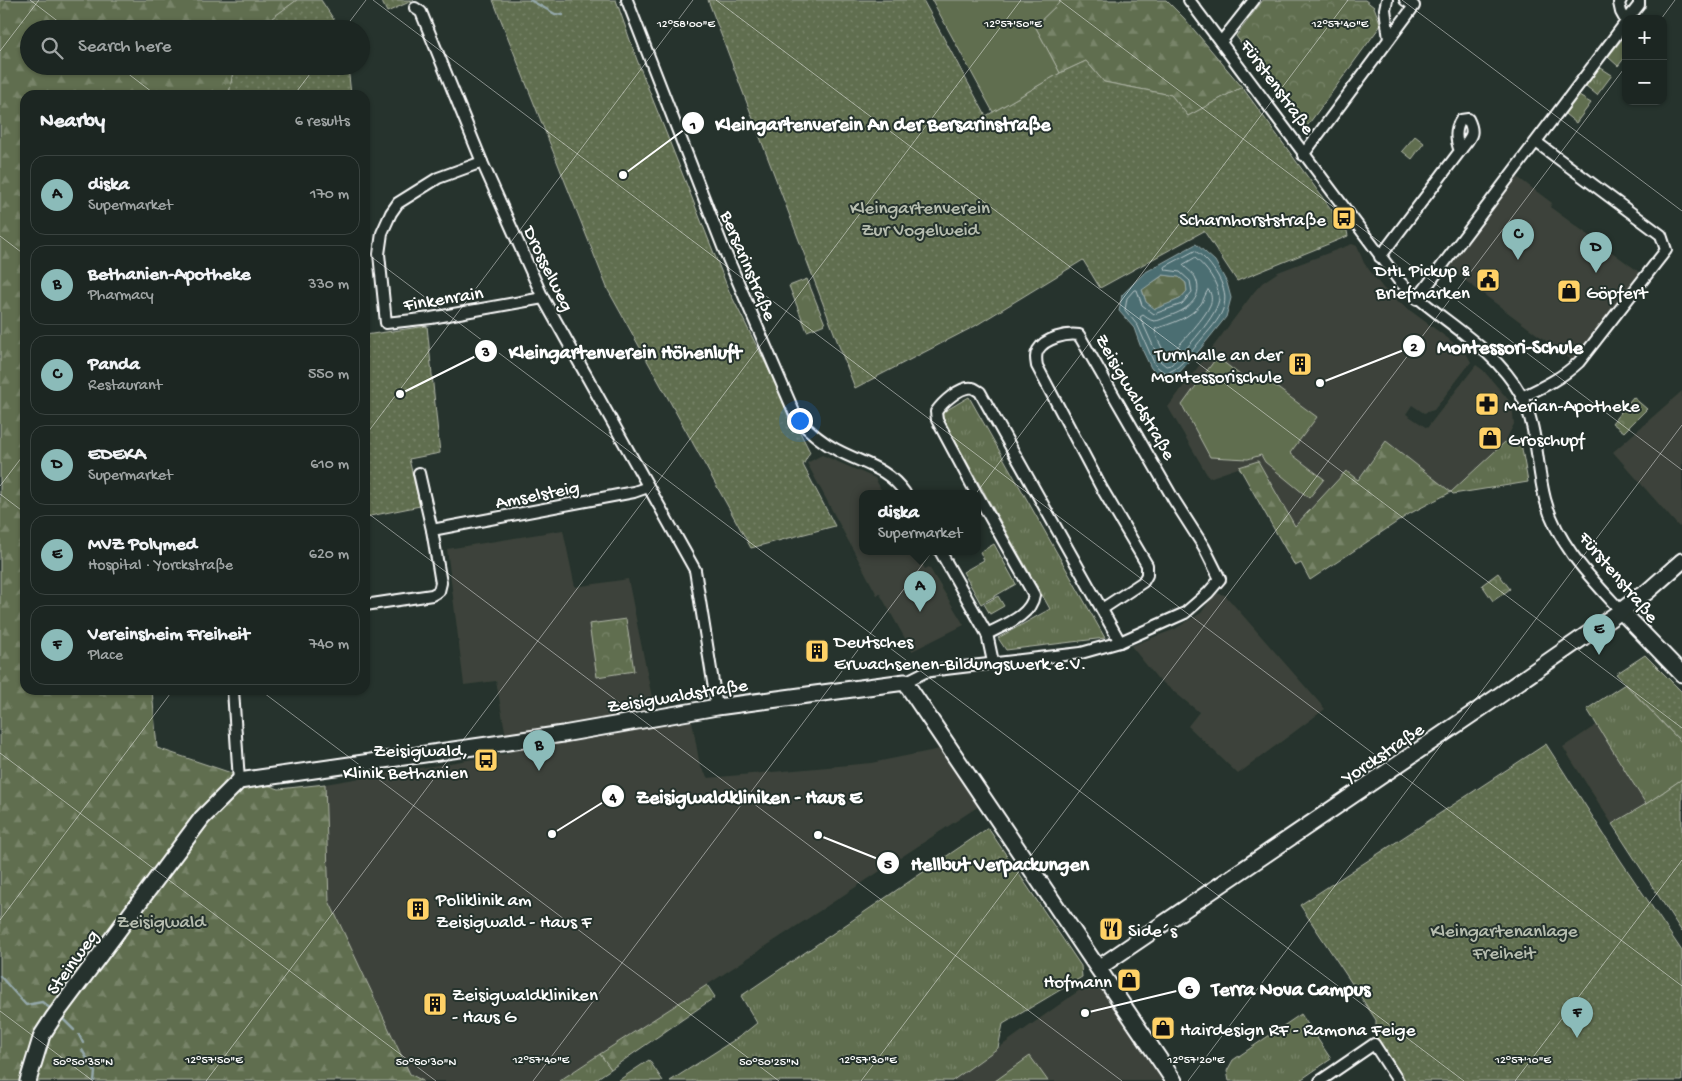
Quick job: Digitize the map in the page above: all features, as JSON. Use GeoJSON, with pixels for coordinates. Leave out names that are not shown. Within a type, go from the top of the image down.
{"type":"FeatureCollection","features":[{"type":"Feature","properties":{"kind":"street","name":"Bersarinstraße"},"geometry":{"type":"LineString","coordinates":[[627,0],[723,247],[797,419],[817,438],[837,450],[876,467],[892,478],[902,490]]}},
{"type":"Feature","properties":{"kind":"street","name":"Fürstenstraße"},"geometry":{"type":"LineString","coordinates":[[1189,0],[1303,155],[1400,282],[1417,299],[1485,350],[1508,374],[1522,397],[1532,428],[1545,498],[1553,524],[1566,547],[1588,575],[1682,674]]}},
{"type":"Feature","properties":{"kind":"street","name":"Fürstenstraße"},"geometry":{"type":"LineString","coordinates":[[1221,42],[1230,33],[1254,0]]}},
{"type":"Feature","properties":{"kind":"street"},"geometry":{"type":"LineString","coordinates":[[1387,0],[1385,15],[1389,38]]}},
{"type":"Feature","properties":{"kind":"street","name":"Fürstenstraße"},"geometry":{"type":"LineString","coordinates":[[1303,155],[1414,6],[1405,0]]}},
{"type":"Feature","properties":{"kind":"street"},"geometry":{"type":"LineString","coordinates":[[1621,0],[1619,3],[1623,15]]}},
{"type":"Feature","properties":{"kind":"street"},"geometry":{"type":"LineString","coordinates":[[1632,15],[1639,5],[1640,0]]}},
{"type":"Feature","properties":{"kind":"street","name":"Drosselweg"},"geometry":{"type":"LineString","coordinates":[[415,8],[421,12],[482,162],[544,298],[695,570],[717,707]]}},
{"type":"Feature","properties":{"kind":"street"},"geometry":{"type":"LineString","coordinates":[[1417,299],[1622,28]]}},
{"type":"Feature","properties":{"kind":"street"},"geometry":{"type":"LineString","coordinates":[[1522,397],[1567,374],[1579,362],[1666,250],[1661,235],[1536,142]]}},
{"type":"Feature","properties":{"kind":"street"},"geometry":{"type":"LineString","coordinates":[[1380,257],[1460,151]]}},
{"type":"Feature","properties":{"kind":"street","name":"Finkenrain"},"geometry":{"type":"LineString","coordinates":[[482,162],[438,178],[398,202],[391,213],[382,232],[379,254],[386,323],[431,318],[544,298]]}},
{"type":"Feature","properties":{"kind":"street","name":"Zeisigwaldstraße"},"geometry":{"type":"LineString","coordinates":[[239,781],[563,734],[717,707],[905,682],[925,672],[993,662],[1081,653],[1120,642],[1185,613],[1208,593],[1220,579],[1204,547],[1174,500],[1079,335],[1070,333],[1060,335],[1039,347],[1036,356],[1037,366],[1101,487],[1147,565],[1147,575],[1143,582],[1102,609]]}},
{"type":"Feature","properties":{"kind":"street"},"geometry":{"type":"LineString","coordinates":[[975,490],[937,420],[936,412],[946,399],[966,388],[974,388],[980,392],[1120,642]]}},
{"type":"Feature","properties":{"kind":"street"},"geometry":{"type":"LineString","coordinates":[[370,604],[432,594],[439,591],[441,583],[419,472]]}},
{"type":"Feature","properties":{"kind":"street","name":"Amselsteig"},"geometry":{"type":"LineString","coordinates":[[432,530],[634,492],[648,487]]}},
{"type":"Feature","properties":{"kind":"street"},"geometry":{"type":"LineString","coordinates":[[981,501],[1034,595],[1033,602],[1026,612],[987,634]]}},
{"type":"Feature","properties":{"kind":"street"},"geometry":{"type":"LineString","coordinates":[[942,555],[987,634],[993,662]]}},
{"type":"Feature","properties":{"kind":"street","name":"Yorckstraße"},"geometry":{"type":"LineString","coordinates":[[1098,968],[1621,611],[1647,592],[1682,561]]}},
{"type":"Feature","properties":{"kind":"street"},"geometry":{"type":"LineString","coordinates":[[905,682],[1174,1081]]}},
{"type":"Feature","properties":{"kind":"street"},"geometry":{"type":"LineString","coordinates":[[233,695],[239,781]]}},
{"type":"Feature","properties":{"kind":"street","name":"Steinweg"},"geometry":{"type":"LineString","coordinates":[[28,1081],[42,1035],[53,1018],[197,825],[239,781]]}},
{"type":"Feature","properties":{"kind":"street"},"geometry":{"type":"LineString","coordinates":[[1320,1081],[1374,1044],[1398,1081]]}},
{"type":"Feature","properties":{"kind":"shaded area"},"geometry":{"type":"Polygon","coordinates":[[[1516,176],[1552,203],[1550,207],[1642,274],[1574,362],[1447,267],[1516,176]]]}},
{"type":"Feature","properties":{"kind":"shaded area"},"geometry":{"type":"Polygon","coordinates":[[[1352,244],[1357,246],[1364,263],[1383,288],[1400,303],[1465,351],[1471,362],[1434,410],[1424,413],[1412,405],[1406,414],[1427,428],[1476,365],[1483,370],[1512,404],[1514,424],[1505,442],[1451,492],[1386,441],[1357,480],[1345,472],[1295,526],[1258,461],[1209,478],[1168,407],[1262,283],[1278,272],[1352,244]]]}},
{"type":"Feature","properties":{"kind":"shaded area"},"geometry":{"type":"Polygon","coordinates":[[[1682,391],[1682,524],[1679,527],[1613,452],[1682,391]]]}},
{"type":"Feature","properties":{"kind":"shaded area"},"geometry":{"type":"Polygon","coordinates":[[[822,455],[875,478],[881,490],[859,490],[859,555],[917,555],[925,569],[929,567],[964,625],[912,651],[880,594],[877,595],[807,463],[822,455]]]}},
{"type":"Feature","properties":{"kind":"shaded area"},"geometry":{"type":"Polygon","coordinates":[[[563,530],[575,587],[628,579],[658,727],[692,721],[700,766],[708,778],[871,763],[945,748],[982,804],[559,1081],[423,1081],[410,1074],[329,901],[325,784],[509,753],[496,681],[464,685],[447,549],[563,530]]]}},
{"type":"Feature","properties":{"kind":"shaded area"},"geometry":{"type":"Polygon","coordinates":[[[1215,593],[1225,595],[1325,709],[1238,774],[1188,726],[1199,712],[1157,678],[1131,646],[1175,629],[1201,613],[1215,593]]]}},
{"type":"Feature","properties":{"kind":"shaded area"},"geometry":{"type":"Polygon","coordinates":[[[1598,724],[1646,804],[1612,824],[1563,747],[1598,724]]]}},
{"type":"Feature","properties":{"kind":"shaded area"},"geometry":{"type":"Polygon","coordinates":[[[1098,977],[1168,1081],[952,1081],[1098,977]]]}},
{"type":"Feature","properties":{"kind":"green space","name":"Zeisigwald"},"geometry":{"type":"Polygon","coordinates":[[[0,0],[297,0],[269,20],[20,20],[20,75],[232,75],[230,90],[20,90],[20,695],[152,695],[157,748],[279,789],[325,784],[329,901],[410,1074],[423,1081],[0,1081],[0,0]]]}},
{"type":"Feature","properties":{"kind":"green space"},"geometry":{"type":"Polygon","coordinates":[[[297,0],[321,0],[334,20],[269,20],[297,0]]]}},
{"type":"Feature","properties":{"kind":"green space"},"geometry":{"type":"Polygon","coordinates":[[[381,0],[414,0],[387,12],[381,0]]]}},
{"type":"Feature","properties":{"kind":"green space"},"geometry":{"type":"Polygon","coordinates":[[[493,0],[616,0],[637,60],[729,291],[810,452],[803,465],[835,526],[751,548],[608,290],[493,0]]]}},
{"type":"Feature","properties":{"kind":"green space","name":"Kleingartenverein Zur Vogelweid"},"geometry":{"type":"Polygon","coordinates":[[[708,0],[923,0],[986,116],[1060,73],[1086,61],[1104,82],[1171,95],[1188,116],[1242,87],[1347,231],[1348,236],[1237,281],[1204,231],[1100,288],[1083,260],[975,326],[855,388],[708,0]]]}},
{"type":"Feature","properties":{"kind":"green space"},"geometry":{"type":"Polygon","coordinates":[[[932,0],[1062,0],[1035,26],[1060,73],[993,112],[932,0]]]}},
{"type":"Feature","properties":{"kind":"green space"},"geometry":{"type":"Polygon","coordinates":[[[1062,0],[1166,0],[1184,18],[1242,87],[1188,116],[1171,95],[1104,82],[1086,61],[1060,73],[1035,26],[1062,0]]]}},
{"type":"Feature","properties":{"kind":"green space"},"geometry":{"type":"Polygon","coordinates":[[[1263,0],[1365,0],[1374,7],[1381,25],[1305,129],[1236,36],[1263,0]]]}},
{"type":"Feature","properties":{"kind":"green space"},"geometry":{"type":"Polygon","coordinates":[[[1622,39],[1622,61],[1618,66],[1608,57],[1622,39]]]}},
{"type":"Feature","properties":{"kind":"green space"},"geometry":{"type":"Polygon","coordinates":[[[1599,68],[1612,75],[1597,95],[1586,86],[1599,68]]]}},
{"type":"Feature","properties":{"kind":"green space"},"geometry":{"type":"Polygon","coordinates":[[[232,75],[349,75],[350,90],[230,90],[232,75]]]}},
{"type":"Feature","properties":{"kind":"green space"},"geometry":{"type":"Polygon","coordinates":[[[1579,96],[1591,103],[1576,123],[1565,114],[1579,96]]]}},
{"type":"Feature","properties":{"kind":"green space"},"geometry":{"type":"Polygon","coordinates":[[[1415,136],[1424,143],[1412,159],[1402,151],[1415,136]]]}},
{"type":"Feature","properties":{"kind":"green space"},"geometry":{"type":"Polygon","coordinates":[[[1164,275],[1179,277],[1186,283],[1187,291],[1180,299],[1155,310],[1146,302],[1142,289],[1164,275]]]}},
{"type":"Feature","properties":{"kind":"green space"},"geometry":{"type":"Polygon","coordinates":[[[807,279],[825,324],[807,331],[789,286],[807,279]]]}},
{"type":"Feature","properties":{"kind":"green space"},"geometry":{"type":"Polygon","coordinates":[[[427,326],[440,453],[409,459],[420,506],[370,516],[370,334],[427,326]]]}},
{"type":"Feature","properties":{"kind":"green space"},"geometry":{"type":"Polygon","coordinates":[[[1217,357],[1249,382],[1268,381],[1317,417],[1290,453],[1324,479],[1309,498],[1265,462],[1261,455],[1248,459],[1210,457],[1182,405],[1217,357]]]}},
{"type":"Feature","properties":{"kind":"green space"},"geometry":{"type":"Polygon","coordinates":[[[969,397],[1105,638],[1006,650],[998,638],[1050,609],[940,414],[969,397]]]}},
{"type":"Feature","properties":{"kind":"green space"},"geometry":{"type":"Polygon","coordinates":[[[1633,397],[1647,409],[1624,432],[1612,423],[1633,397]]]}},
{"type":"Feature","properties":{"kind":"green space"},"geometry":{"type":"Polygon","coordinates":[[[1520,438],[1528,482],[1453,494],[1451,492],[1505,442],[1520,438]]]}},
{"type":"Feature","properties":{"kind":"green space"},"geometry":{"type":"Polygon","coordinates":[[[1386,441],[1451,492],[1409,514],[1310,580],[1301,563],[1295,566],[1239,467],[1258,461],[1295,526],[1346,471],[1358,480],[1386,441]]]}},
{"type":"Feature","properties":{"kind":"green space"},"geometry":{"type":"Polygon","coordinates":[[[994,544],[1016,584],[981,604],[963,572],[984,560],[981,551],[994,544]]]}},
{"type":"Feature","properties":{"kind":"green space"},"geometry":{"type":"Polygon","coordinates":[[[1498,573],[1510,589],[1493,601],[1482,585],[1498,573]]]}},
{"type":"Feature","properties":{"kind":"green space"},"geometry":{"type":"Polygon","coordinates":[[[998,596],[1004,606],[990,614],[984,604],[998,596]]]}},
{"type":"Feature","properties":{"kind":"green space"},"geometry":{"type":"Polygon","coordinates":[[[626,619],[634,671],[597,677],[589,624],[626,619]]]}},
{"type":"Feature","properties":{"kind":"green space"},"geometry":{"type":"Polygon","coordinates":[[[1645,655],[1682,692],[1682,743],[1616,674],[1645,655]]]}},
{"type":"Feature","properties":{"kind":"green space"},"geometry":{"type":"Polygon","coordinates":[[[1625,684],[1682,743],[1682,779],[1646,804],[1587,709],[1625,684]]]}},
{"type":"Feature","properties":{"kind":"green space","name":"Kleingartenanlage Freiheit"},"geometry":{"type":"Polygon","coordinates":[[[1546,744],[1621,861],[1682,951],[1682,1081],[1404,1081],[1376,1040],[1376,1020],[1300,905],[1546,744]]]}},
{"type":"Feature","properties":{"kind":"green space"},"geometry":{"type":"Polygon","coordinates":[[[1682,779],[1682,932],[1612,824],[1646,804],[1682,779]]]}},
{"type":"Feature","properties":{"kind":"green space"},"geometry":{"type":"Polygon","coordinates":[[[988,828],[1081,966],[1082,977],[1003,1024],[998,1048],[952,1081],[670,1081],[742,1035],[757,1023],[741,996],[988,828]]]}},
{"type":"Feature","properties":{"kind":"green space"},"geometry":{"type":"Polygon","coordinates":[[[707,985],[715,997],[611,1069],[600,1054],[707,985]]]}},
{"type":"Feature","properties":{"kind":"green space"},"geometry":{"type":"Polygon","coordinates":[[[1301,1014],[1331,1059],[1299,1081],[1229,1081],[1227,1071],[1233,1060],[1301,1014]]]}},
{"type":"Feature","properties":{"kind":"green space"},"geometry":{"type":"Polygon","coordinates":[[[600,1054],[611,1069],[593,1081],[559,1081],[600,1054]]]}},
{"type":"Feature","properties":{"kind":"green space"},"geometry":{"type":"Polygon","coordinates":[[[1030,1056],[1048,1081],[995,1081],[1030,1056]]]}},
{"type":"Feature","properties":{"kind":"green space"},"geometry":{"type":"Polygon","coordinates":[[[649,1060],[663,1081],[618,1081],[619,1080],[649,1060]]]}},
{"type":"Feature","properties":{"kind":"water"},"geometry":{"type":"Polygon","coordinates":[[[1196,244],[1215,261],[1227,283],[1231,298],[1226,317],[1176,376],[1163,379],[1151,368],[1134,328],[1119,311],[1122,295],[1144,273],[1196,244]],[[1163,275],[1142,290],[1146,302],[1155,309],[1180,299],[1187,291],[1186,283],[1179,277],[1163,275]]]}},
{"type":"Feature","properties":{"kind":"waterway"},"geometry":{"type":"LineString","coordinates":[[530,0],[555,14],[563,15]]}},
{"type":"Feature","properties":{"kind":"waterway"},"geometry":{"type":"LineString","coordinates":[[0,976],[26,1005],[42,1002],[51,1009]]}},
{"type":"Feature","properties":{"kind":"waterway"},"geometry":{"type":"LineString","coordinates":[[61,1017],[74,1030]]}},
{"type":"Feature","properties":{"kind":"waterway"},"geometry":{"type":"LineString","coordinates":[[79,1035],[83,1043]]}},
{"type":"Feature","properties":{"kind":"waterway"},"geometry":{"type":"LineString","coordinates":[[82,1050],[95,1072],[94,1081]]}},
{"type":"Feature","properties":{"kind":"place","name":"Kleingartenverein An der Bersarinstraße"},"geometry":{"type":"Point","coordinates":[623,175]}},
{"type":"Feature","properties":{"kind":"place","name":"Scharnhorststraße"},"geometry":{"type":"Point","coordinates":[1344,218]}},
{"type":"Feature","properties":{"kind":"place","name":"Panda"},"geometry":{"type":"Point","coordinates":[1518,260]}},
{"type":"Feature","properties":{"kind":"place","name":"EDEKA"},"geometry":{"type":"Point","coordinates":[1596,273]}},
{"type":"Feature","properties":{"kind":"place","name":"DHL Pickup & Briefmarken"},"geometry":{"type":"Point","coordinates":[1488,280]}},
{"type":"Feature","properties":{"kind":"place","name":"Göpfert"},"geometry":{"type":"Point","coordinates":[1569,291]}},
{"type":"Feature","properties":{"kind":"place","name":"Turnhalle an der Montessorischule"},"geometry":{"type":"Point","coordinates":[1300,364]}},
{"type":"Feature","properties":{"kind":"place","name":"Montessori-Schule"},"geometry":{"type":"Point","coordinates":[1320,383]}},
{"type":"Feature","properties":{"kind":"place","name":"Kleingartenverein Höhenluft"},"geometry":{"type":"Point","coordinates":[400,394]}},
{"type":"Feature","properties":{"kind":"place","name":"Merian-Apotheke"},"geometry":{"type":"Point","coordinates":[1487,404]}},
{"type":"Feature","properties":{"kind":"place","name":"Groschupf"},"geometry":{"type":"Point","coordinates":[1490,438]}},
{"type":"Feature","properties":{"kind":"place","name":"diska"},"geometry":{"type":"Point","coordinates":[920,612]}},
{"type":"Feature","properties":{"kind":"place","name":"Deutsches Erwachsenen-Bildungswerk e.V."},"geometry":{"type":"Point","coordinates":[817,651]}},
{"type":"Feature","properties":{"kind":"place","name":"MVZ Polymed"},"geometry":{"type":"Point","coordinates":[1599,655]}},
{"type":"Feature","properties":{"kind":"place","name":"Zeisigwald, Klinik Bethanien"},"geometry":{"type":"Point","coordinates":[486,760]}},
{"type":"Feature","properties":{"kind":"place","name":"Bethanien-Apotheke"},"geometry":{"type":"Point","coordinates":[539,771]}},
{"type":"Feature","properties":{"kind":"place","name":"Zeisigwaldkliniken - Haus E"},"geometry":{"type":"Point","coordinates":[552,834]}},
{"type":"Feature","properties":{"kind":"place","name":"Hellbut Verpackungen"},"geometry":{"type":"Point","coordinates":[818,835]}},
{"type":"Feature","properties":{"kind":"place","name":"Poliklinik am Zeisigwald - Haus F"},"geometry":{"type":"Point","coordinates":[418,909]}},
{"type":"Feature","properties":{"kind":"place","name":"Side´s"},"geometry":{"type":"Point","coordinates":[1111,929]}},
{"type":"Feature","properties":{"kind":"place","name":"Hofmann"},"geometry":{"type":"Point","coordinates":[1129,980]}},
{"type":"Feature","properties":{"kind":"place","name":"Zeisigwaldkliniken - Haus G"},"geometry":{"type":"Point","coordinates":[435,1004]}},
{"type":"Feature","properties":{"kind":"place","name":"Terra Nova Campus"},"geometry":{"type":"Point","coordinates":[1085,1013]}},
{"type":"Feature","properties":{"kind":"place","name":"Hairdesign RF - Ramona Feige"},"geometry":{"type":"Point","coordinates":[1163,1028]}},
{"type":"Feature","properties":{"kind":"place","name":"Vereinsheim Freiheit"},"geometry":{"type":"Point","coordinates":[1577,1038]}}]}
